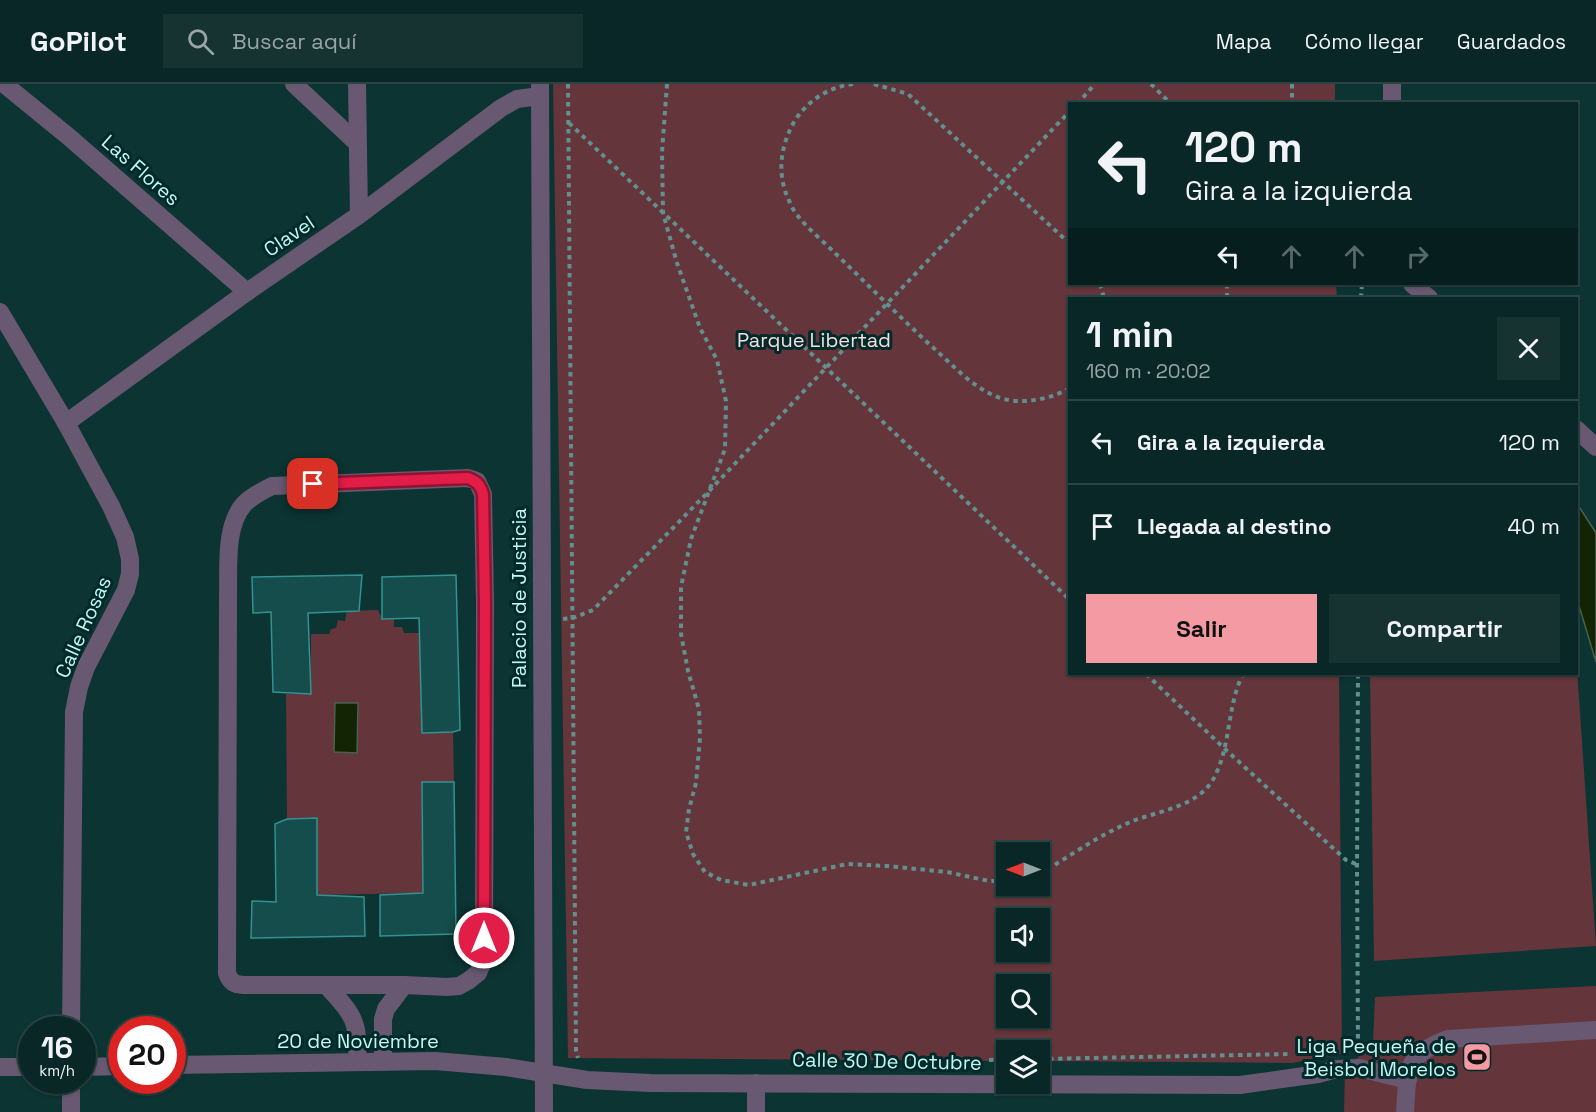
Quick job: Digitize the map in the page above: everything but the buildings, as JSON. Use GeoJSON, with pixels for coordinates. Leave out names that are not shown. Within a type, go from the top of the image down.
{"type":"FeatureCollection","features":[{"type":"Feature","properties":{"kind":"street","name":"Las Flores"},"geometry":{"type":"LineString","coordinates":[[4,84],[248,291]]}},
{"type":"Feature","properties":{"kind":"street"},"geometry":{"type":"LineString","coordinates":[[294,84],[357,143]]}},
{"type":"Feature","properties":{"kind":"street"},"geometry":{"type":"LineString","coordinates":[[357,84],[359,214]]}},
{"type":"Feature","properties":{"kind":"street"},"geometry":{"type":"LineString","coordinates":[[1392,84],[1392,102]]}},
{"type":"Feature","properties":{"kind":"street","name":"Clavel"},"geometry":{"type":"LineString","coordinates":[[66,423],[359,214],[501,108],[540,90]]}},
{"type":"Feature","properties":{"kind":"street","name":"Palacio de Justicia"},"geometry":{"type":"LineString","coordinates":[[540,90],[544,1112]]}},
{"type":"Feature","properties":{"kind":"street"},"geometry":{"type":"LineString","coordinates":[[1413,285],[1428,297]]}},
{"type":"Feature","properties":{"kind":"street","name":"Calle Rosas"},"geometry":{"type":"LineString","coordinates":[[0,312],[66,423],[125,537],[130,559],[130,574],[126,591],[86,668],[74,712],[71,1016]]}},
{"type":"Feature","properties":{"kind":"street"},"geometry":{"type":"LineString","coordinates":[[1578,431],[1596,447]]}},
{"type":"Feature","properties":{"kind":"street"},"geometry":{"type":"LineString","coordinates":[[468,478],[477,481],[483,494],[485,604],[483,959],[478,973],[459,986],[326,985],[238,985],[229,980],[227,974],[228,597],[232,530],[244,505],[256,494],[272,486],[468,478]]}},
{"type":"Feature","properties":{"kind":"street"},"geometry":{"type":"LineString","coordinates":[[326,985],[355,1020],[357,1062]]}},
{"type":"Feature","properties":{"kind":"street"},"geometry":{"type":"LineString","coordinates":[[383,1062],[383,1018],[386,1009],[404,985]]}},
{"type":"Feature","properties":{"kind":"street"},"geometry":{"type":"LineString","coordinates":[[1405,1112],[1410,1066],[1414,1058],[1431,1045],[1448,1039],[1596,1030]]}},
{"type":"Feature","properties":{"kind":"street","name":"20 de Noviembre"},"geometry":{"type":"LineString","coordinates":[[186,1065],[435,1061],[506,1067],[543,1074]]}},
{"type":"Feature","properties":{"kind":"street"},"geometry":{"type":"LineString","coordinates":[[0,1067],[18,1067]]}},
{"type":"Feature","properties":{"kind":"street","name":"Calle 30 De Octubre"},"geometry":{"type":"LineString","coordinates":[[543,1074],[587,1080],[651,1083],[1240,1085],[1318,1074],[1337,1069],[1359,1068],[1408,1080]]}},
{"type":"Feature","properties":{"kind":"street"},"geometry":{"type":"LineString","coordinates":[[756,1083],[756,1112]]}},
{"type":"Feature","properties":{"kind":"street"},"geometry":{"type":"LineString","coordinates":[[71,1094],[71,1112]]}},
{"type":"Feature","properties":{"kind":"path"},"geometry":{"type":"LineString","coordinates":[[568,84],[576,1050],[580,1063]]}},
{"type":"Feature","properties":{"kind":"path"},"geometry":{"type":"LineString","coordinates":[[667,84],[662,152],[663,213],[696,317],[717,360],[726,401],[725,449],[691,539],[681,587],[681,634],[688,671],[699,709],[700,738],[696,783],[686,832],[693,854],[705,872],[721,880],[749,885],[848,864],[947,872],[996,881]]}},
{"type":"Feature","properties":{"kind":"path"},"geometry":{"type":"LineString","coordinates":[[852,84],[837,86],[818,97],[800,113],[787,133],[781,152],[782,176],[787,195],[796,214],[886,304],[977,387],[997,397],[1013,401],[1037,400],[1058,395],[1068,389]]}},
{"type":"Feature","properties":{"kind":"path"},"geometry":{"type":"LineString","coordinates":[[874,84],[908,94],[1068,242]]}},
{"type":"Feature","properties":{"kind":"path"},"geometry":{"type":"LineString","coordinates":[[1079,102],[1095,84]]}},
{"type":"Feature","properties":{"kind":"path"},"geometry":{"type":"LineString","coordinates":[[1151,84],[1169,102]]}},
{"type":"Feature","properties":{"kind":"path"},"geometry":{"type":"LineString","coordinates":[[1292,84],[1292,102]]}},
{"type":"Feature","properties":{"kind":"path"},"geometry":{"type":"LineString","coordinates":[[540,90],[568,122],[1068,598]]}},
{"type":"Feature","properties":{"kind":"path"},"geometry":{"type":"LineString","coordinates":[[542,619],[573,618],[592,610],[1068,113]]}},
{"type":"Feature","properties":{"kind":"path"},"geometry":{"type":"LineString","coordinates":[[1147,675],[1346,860],[1356,865]]}},
{"type":"Feature","properties":{"kind":"path"},"geometry":{"type":"LineString","coordinates":[[1050,868],[1128,823],[1172,809],[1202,794],[1214,777],[1225,749],[1228,724],[1243,675]]}},
{"type":"Feature","properties":{"kind":"path"},"geometry":{"type":"LineString","coordinates":[[1357,1050],[1360,1043],[1356,865],[1358,675]]}},
{"type":"Feature","properties":{"kind":"path"},"geometry":{"type":"LineString","coordinates":[[1050,1059],[1302,1053]]}},
{"type":"Feature","properties":{"kind":"path"},"geometry":{"type":"LineString","coordinates":[[983,1060],[996,1059]]}},
{"type":"Feature","properties":{"kind":"green space","name":"Parque Libertad"},"geometry":{"type":"Polygon","coordinates":[[[553,84],[1335,84],[1335,102],[1068,102],[1068,285],[1336,285],[1337,297],[1068,297],[1068,675],[1339,675],[1342,1054],[1292,1063],[1050,1061],[1050,1040],[996,1040],[996,1061],[568,1058],[553,84]]]}},
{"type":"Feature","properties":{"kind":"green space"},"geometry":{"type":"Polygon","coordinates":[[[378,610],[382,619],[394,619],[394,627],[402,627],[404,633],[420,633],[422,732],[453,732],[454,782],[422,783],[423,893],[317,895],[317,819],[287,819],[286,694],[311,693],[311,634],[329,634],[331,629],[336,628],[338,620],[345,621],[347,611],[378,610]]]}},
{"type":"Feature","properties":{"kind":"green space"},"geometry":{"type":"Polygon","coordinates":[[[1370,675],[1577,675],[1596,946],[1374,961],[1370,675]]]}},
{"type":"Feature","properties":{"kind":"green space","name":"Liga Pequeña de Beisbol Morelos"},"geometry":{"type":"Polygon","coordinates":[[[1596,986],[1596,1112],[1344,1112],[1345,1070],[1373,1043],[1375,997],[1596,986]]]}},
{"type":"Feature","properties":{"kind":"shaded area"},"geometry":{"type":"Polygon","coordinates":[[[1578,505],[1596,533],[1596,662],[1578,602],[1578,505]]]}},
{"type":"Feature","properties":{"kind":"shaded area"},"geometry":{"type":"Polygon","coordinates":[[[335,703],[358,703],[357,753],[334,752],[335,703]]]}},
{"type":"Feature","properties":{"kind":"place","name":"Liga Pequeña de Beisbol Morelos"},"geometry":{"type":"Point","coordinates":[1477,1057]}},
{"type":"Feature","properties":{"kind":"route"},"geometry":{"type":"LineString","coordinates":[[313,484],[468,478],[477,481],[483,494],[484,938]]}}]}
